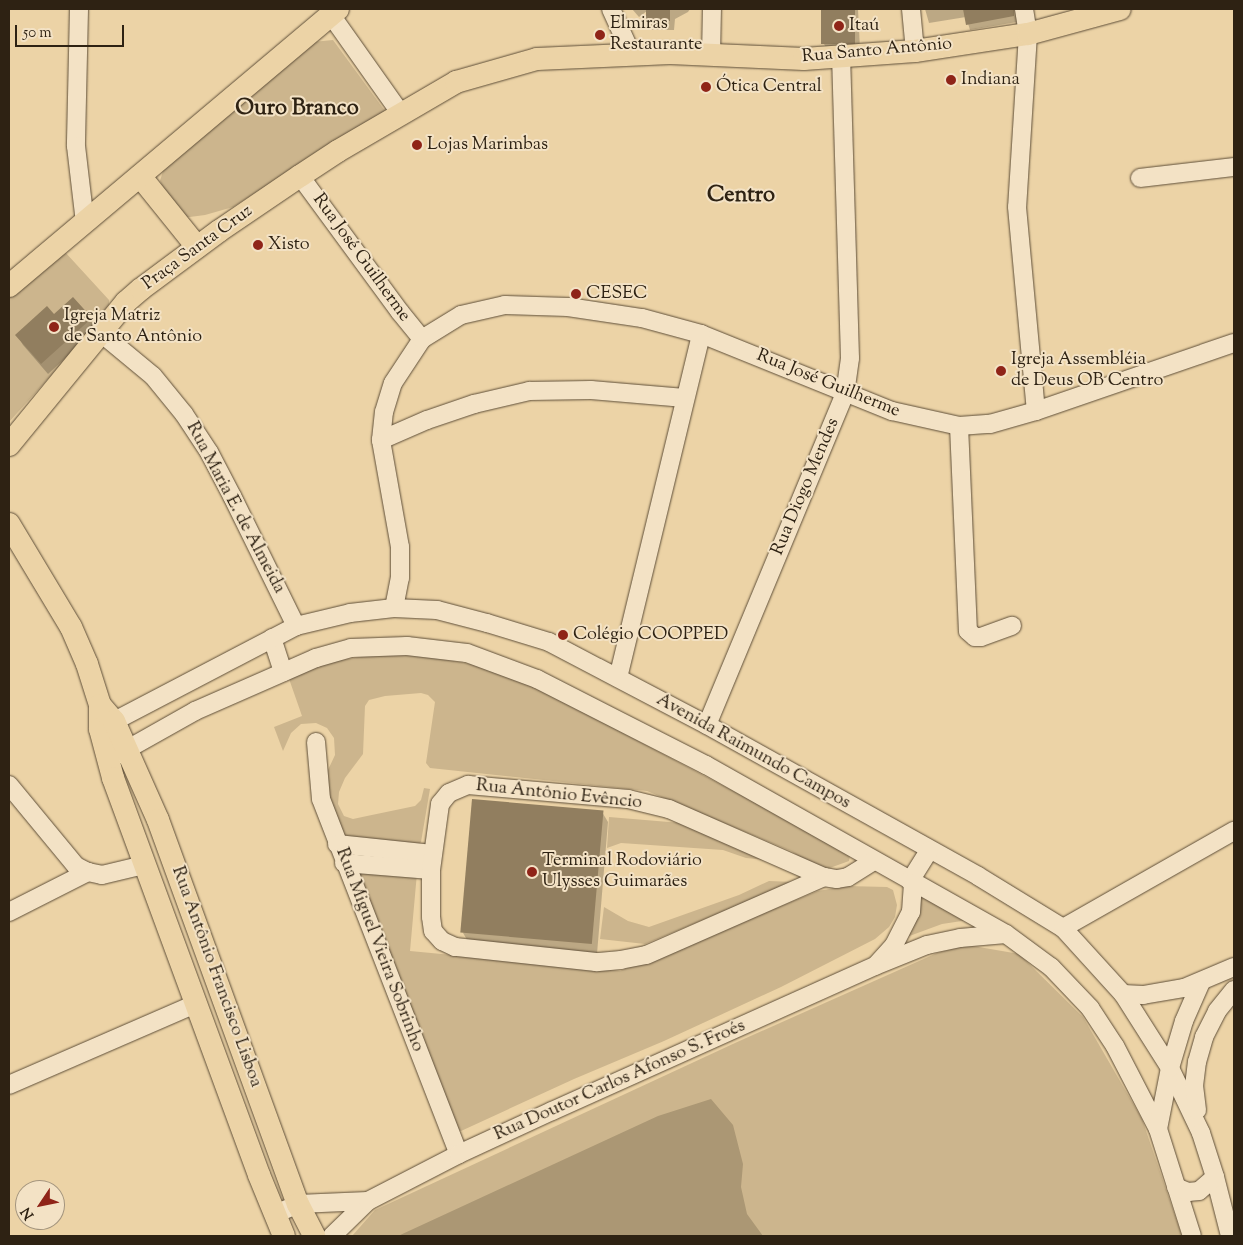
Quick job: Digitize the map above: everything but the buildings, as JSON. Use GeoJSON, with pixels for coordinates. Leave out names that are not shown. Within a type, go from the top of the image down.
{"type":"FeatureCollection","features":[{"type":"Feature","properties":{"kind":"main road","name":"Rua Santo Antônio"},"geometry":{"type":"LineString","coordinates":[[401,114],[456,82],[537,59],[670,53],[841,58],[915,51],[1028,34],[1120,9]]}},
{"type":"Feature","properties":{"kind":"main road"},"geometry":{"type":"LineString","coordinates":[[9,286],[334,12]]}},
{"type":"Feature","properties":{"kind":"main road","name":"Praça Santa Cruz"},"geometry":{"type":"LineString","coordinates":[[11,439],[126,302],[141,289],[197,247],[300,176],[401,114]]}},
{"type":"Feature","properties":{"kind":"main road"},"geometry":{"type":"LineString","coordinates":[[140,176],[197,247]]}},
{"type":"Feature","properties":{"kind":"main road"},"geometry":{"type":"LineString","coordinates":[[9,524],[71,627],[87,664],[105,718]]}},
{"type":"Feature","properties":{"kind":"main road","name":"Rua Antônio Francisco Lisboa"},"geometry":{"type":"LineString","coordinates":[[105,718],[128,749],[158,820],[298,1204],[314,1236]]}},
{"type":"Feature","properties":{"kind":"main road","name":"Rua Antônio Francisco Lisboa"},"geometry":{"type":"LineString","coordinates":[[105,718],[108,760],[144,865],[284,1236]]}},
{"type":"Feature","properties":{"kind":"street"},"geometry":{"type":"LineString","coordinates":[[79,9],[76,146],[85,223]]}},
{"type":"Feature","properties":{"kind":"street"},"geometry":{"type":"LineString","coordinates":[[611,9],[632,55]]}},
{"type":"Feature","properties":{"kind":"street"},"geometry":{"type":"LineString","coordinates":[[711,55],[712,9]]}},
{"type":"Feature","properties":{"kind":"street"},"geometry":{"type":"LineString","coordinates":[[911,9],[915,51]]}},
{"type":"Feature","properties":{"kind":"street"},"geometry":{"type":"LineString","coordinates":[[1024,9],[1028,34],[1016,207],[1036,411]]}},
{"type":"Feature","properties":{"kind":"street"},"geometry":{"type":"LineString","coordinates":[[334,12],[401,114]]}},
{"type":"Feature","properties":{"kind":"street","name":"Rua Diogo Mendes"},"geometry":{"type":"LineString","coordinates":[[707,725],[845,394],[850,358],[841,58]]}},
{"type":"Feature","properties":{"kind":"street"},"geometry":{"type":"LineString","coordinates":[[1140,178],[1234,167]]}},
{"type":"Feature","properties":{"kind":"street","name":"Rua José Guilherme"},"geometry":{"type":"LineString","coordinates":[[300,176],[422,339]]}},
{"type":"Feature","properties":{"kind":"street","name":"Rua José Guilherme"},"geometry":{"type":"LineString","coordinates":[[394,608],[400,578],[400,546],[381,440],[384,412],[393,383],[422,339],[461,315],[505,305],[568,307],[642,318],[701,334],[754,354],[845,394],[892,411],[959,426],[990,424],[1036,411],[1234,343]]}},
{"type":"Feature","properties":{"kind":"street","name":"Rua Maria E. de Almeida"},"geometry":{"type":"LineString","coordinates":[[101,333],[153,376],[184,414],[209,452],[296,626]]}},
{"type":"Feature","properties":{"kind":"street"},"geometry":{"type":"LineString","coordinates":[[618,678],[701,334]]}},
{"type":"Feature","properties":{"kind":"street"},"geometry":{"type":"LineString","coordinates":[[381,440],[427,420],[474,404],[529,391],[591,390],[686,398]]}},
{"type":"Feature","properties":{"kind":"street"},"geometry":{"type":"LineString","coordinates":[[959,426],[968,631],[975,637],[981,637],[1012,626]]}},
{"type":"Feature","properties":{"kind":"street","name":"Avenida Raimundo Campos"},"geometry":{"type":"LineString","coordinates":[[105,718],[296,626],[350,613],[394,608],[437,610],[549,642],[707,725],[978,876],[1063,928],[1123,994],[1170,1068],[1201,1133],[1215,1177],[1230,1236]]}},
{"type":"Feature","properties":{"kind":"street"},"geometry":{"type":"LineString","coordinates":[[272,638],[283,672]]}},
{"type":"Feature","properties":{"kind":"street","name":"Avenida Raimundo Campos"},"geometry":{"type":"LineString","coordinates":[[108,760],[195,710],[316,658],[351,648],[408,646],[466,653],[538,679],[706,765],[1006,934],[1051,967],[1090,1008],[1115,1046],[1158,1129],[1192,1236]]}},
{"type":"Feature","properties":{"kind":"street","name":"Rua Miguel Vieira Sobrinho"},"geometry":{"type":"LineString","coordinates":[[316,742],[321,799],[344,863],[458,1154]]}},
{"type":"Feature","properties":{"kind":"street"},"geometry":{"type":"LineString","coordinates":[[9,785],[76,866],[88,872],[102,875],[144,865]]}},
{"type":"Feature","properties":{"kind":"street","name":"Rua Antônio Evêncio"},"geometry":{"type":"LineString","coordinates":[[824,877],[646,955],[621,960],[596,962],[455,947],[442,941],[433,930],[431,917],[431,862],[440,804],[448,793],[468,785],[628,799],[669,809],[824,877],[837,879],[848,877],[874,861]]}},
{"type":"Feature","properties":{"kind":"street"},"geometry":{"type":"LineString","coordinates":[[1063,928],[1234,831]]}},
{"type":"Feature","properties":{"kind":"street"},"geometry":{"type":"LineString","coordinates":[[337,844],[431,862]]}},
{"type":"Feature","properties":{"kind":"street"},"geometry":{"type":"LineString","coordinates":[[875,966],[894,944],[910,912],[912,882],[929,850]]}},
{"type":"Feature","properties":{"kind":"street"},"geometry":{"type":"LineString","coordinates":[[344,863],[431,862]]}},
{"type":"Feature","properties":{"kind":"street"},"geometry":{"type":"LineString","coordinates":[[9,912],[88,872]]}},
{"type":"Feature","properties":{"kind":"street","name":"Rua Doutor Carlos Afonso S. Froés"},"geometry":{"type":"LineString","coordinates":[[368,1201],[458,1154],[875,966],[927,946],[960,938],[1006,934]]}},
{"type":"Feature","properties":{"kind":"street"},"geometry":{"type":"LineString","coordinates":[[1123,994],[1143,996],[1184,988],[1234,968]]}},
{"type":"Feature","properties":{"kind":"street"},"geometry":{"type":"LineString","coordinates":[[1158,1129],[1170,1068],[1184,1021],[1201,982]]}},
{"type":"Feature","properties":{"kind":"street"},"geometry":{"type":"LineString","coordinates":[[1201,1133],[1194,1086],[1197,1062],[1204,1038],[1217,1012],[1234,990]]}},
{"type":"Feature","properties":{"kind":"street"},"geometry":{"type":"LineString","coordinates":[[9,1085],[195,1004]]}},
{"type":"Feature","properties":{"kind":"street"},"geometry":{"type":"LineString","coordinates":[[1176,1187],[1188,1192],[1199,1191],[1215,1177]]}},
{"type":"Feature","properties":{"kind":"street"},"geometry":{"type":"LineString","coordinates":[[275,1214],[298,1204],[368,1201]]}},
{"type":"Feature","properties":{"kind":"street"},"geometry":{"type":"LineString","coordinates":[[332,1236],[368,1201]]}},
{"type":"Feature","properties":{"kind":"shaded area"},"geometry":{"type":"Polygon","coordinates":[[[333,40],[385,111],[233,207],[205,215],[182,218],[169,200],[160,181],[165,164],[313,42],[333,40]]]}},
{"type":"Feature","properties":{"kind":"shaded area"},"geometry":{"type":"Polygon","coordinates":[[[65,252],[109,300],[109,316],[96,326],[9,422],[9,297],[65,252]]]}},
{"type":"Feature","properties":{"kind":"shaded area"},"geometry":{"type":"Polygon","coordinates":[[[420,655],[487,667],[534,686],[843,849],[850,855],[849,861],[827,869],[815,867],[791,851],[647,791],[430,768],[426,763],[435,702],[428,695],[421,693],[385,696],[369,700],[365,706],[363,754],[345,778],[339,792],[338,804],[344,816],[353,819],[415,806],[421,800],[424,788],[430,789],[421,842],[416,847],[343,841],[321,785],[335,755],[334,738],[327,728],[316,723],[301,724],[291,733],[283,751],[274,727],[302,716],[287,673],[322,663],[367,656],[420,655]]]}},
{"type":"Feature","properties":{"kind":"shaded area"},"geometry":{"type":"Polygon","coordinates":[[[609,817],[681,823],[778,861],[746,858],[723,850],[621,843],[607,848],[609,817]]]}},
{"type":"Feature","properties":{"kind":"shaded area"},"geometry":{"type":"Polygon","coordinates":[[[357,871],[417,873],[410,951],[620,971],[818,891],[846,886],[887,887],[893,890],[897,905],[895,917],[889,927],[875,939],[781,987],[461,1131],[452,1128],[357,871]]]}},
{"type":"Feature","properties":{"kind":"shaded area"},"geometry":{"type":"Polygon","coordinates":[[[769,881],[794,882],[645,944],[600,939],[604,907],[628,921],[649,927],[739,895],[769,881]]]}},
{"type":"Feature","properties":{"kind":"shaded area"},"geometry":{"type":"Polygon","coordinates":[[[915,888],[975,919],[942,924],[904,938],[915,888]]]}},
{"type":"Feature","properties":{"kind":"shaded area"},"geometry":{"type":"Polygon","coordinates":[[[967,945],[1019,954],[1083,1017],[1142,1119],[1182,1236],[352,1236],[375,1210],[735,1043],[937,953],[967,945]]]}},
{"type":"Feature","properties":{"kind":"shaded area"},"geometry":{"type":"Polygon","coordinates":[[[711,1099],[733,1125],[743,1164],[741,1187],[747,1214],[763,1236],[398,1236],[658,1116],[711,1099]]]}},
{"type":"Feature","properties":{"kind":"place","name":"Itaú"},"geometry":{"type":"Point","coordinates":[839,26]}},
{"type":"Feature","properties":{"kind":"place","name":"Elmiras Restaurante"},"geometry":{"type":"Point","coordinates":[600,35]}},
{"type":"Feature","properties":{"kind":"place","name":"Indiana"},"geometry":{"type":"Point","coordinates":[951,80]}},
{"type":"Feature","properties":{"kind":"place","name":"Ótica Central"},"geometry":{"type":"Point","coordinates":[706,87]}},
{"type":"Feature","properties":{"kind":"place","name":"Lojas Marimbas"},"geometry":{"type":"Point","coordinates":[417,145]}},
{"type":"Feature","properties":{"kind":"place","name":"Xisto"},"geometry":{"type":"Point","coordinates":[258,245]}},
{"type":"Feature","properties":{"kind":"place","name":"CESEC"},"geometry":{"type":"Point","coordinates":[576,294]}},
{"type":"Feature","properties":{"kind":"place","name":"Igreja Matriz de Santo Antônio"},"geometry":{"type":"Point","coordinates":[54,327]}},
{"type":"Feature","properties":{"kind":"place","name":"Igreja Assembléia de Deus OB Centro"},"geometry":{"type":"Point","coordinates":[1001,371]}},
{"type":"Feature","properties":{"kind":"place","name":"Colégio COOPPED"},"geometry":{"type":"Point","coordinates":[563,635]}},
{"type":"Feature","properties":{"kind":"place","name":"Terminal Rodoviário Ulysses Guimarães"},"geometry":{"type":"Point","coordinates":[532,872]}},
{"type":"Feature","properties":{"kind":"district","name":"Ouro Branco"},"geometry":{"type":"Point","coordinates":[297,110]}},
{"type":"Feature","properties":{"kind":"district","name":"Centro"},"geometry":{"type":"Point","coordinates":[741,197]}}]}
